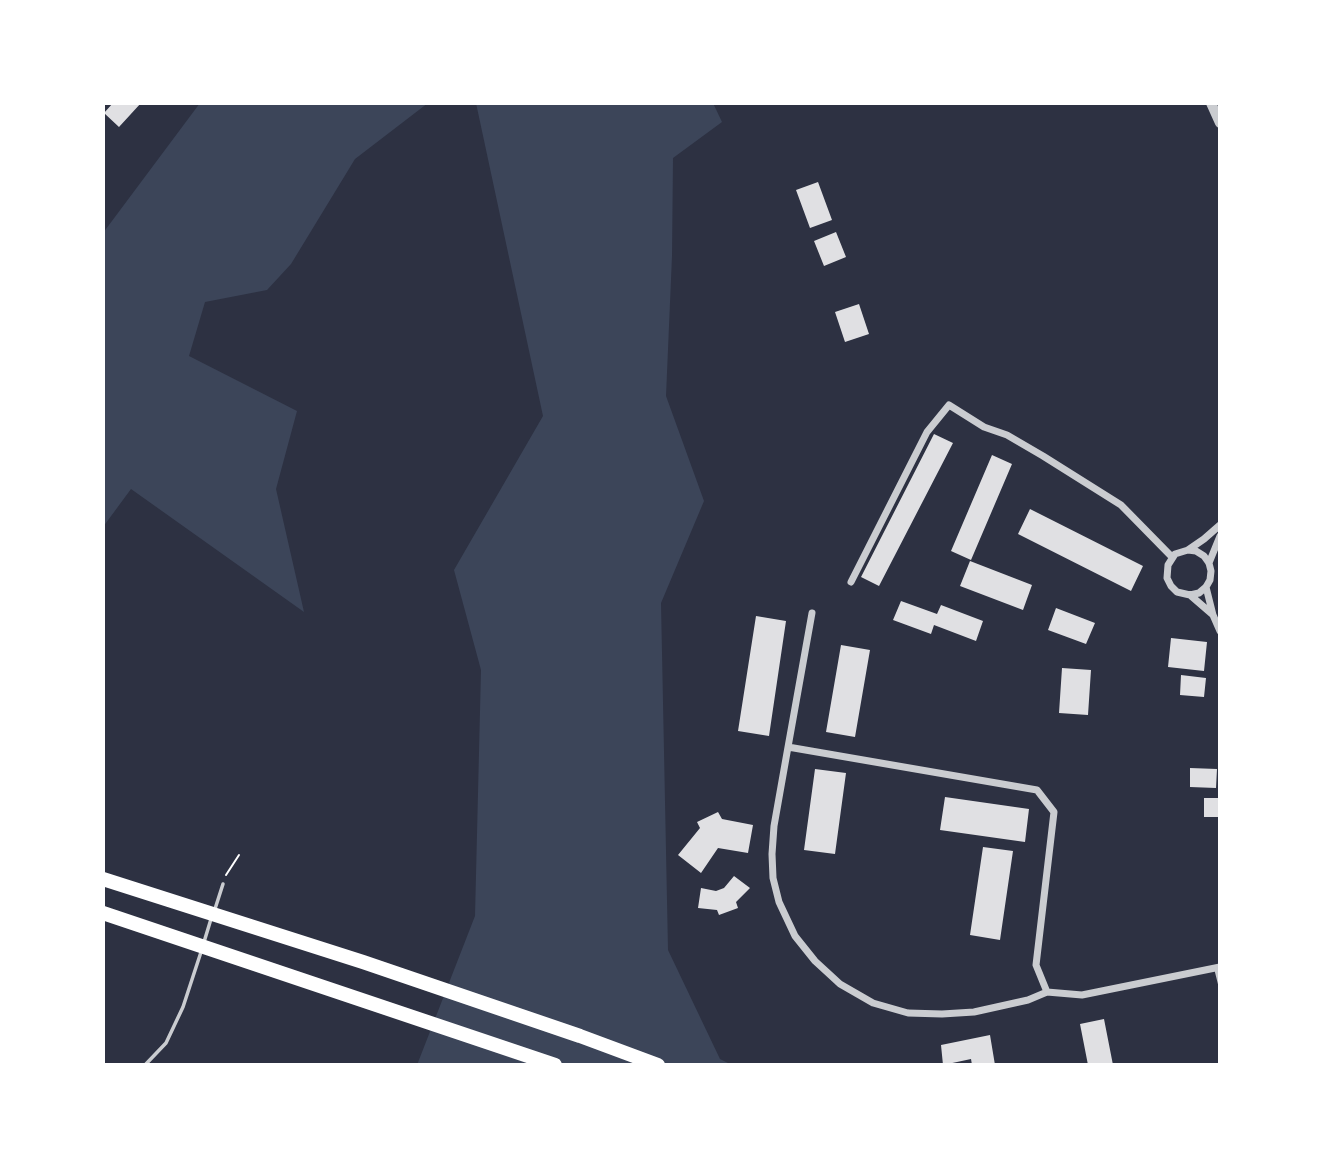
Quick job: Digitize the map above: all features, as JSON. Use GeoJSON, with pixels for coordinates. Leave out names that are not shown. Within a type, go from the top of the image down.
{"type":"FeatureCollection","features":[{"type":"Feature","properties":{"kind":"highway"},"geometry":{"type":"LineString","coordinates":[[103,879],[363,962],[658,1065]]}},
{"type":"Feature","properties":{"kind":"highway"},"geometry":{"type":"LineString","coordinates":[[103,913],[555,1065]]}},
{"type":"Feature","properties":{"kind":"street"},"geometry":{"type":"LineString","coordinates":[[1211,103],[1220,123]]}},
{"type":"Feature","properties":{"kind":"street"},"geometry":{"type":"LineString","coordinates":[[850,582],[928,432],[949,405],[985,427],[1007,435],[1121,505],[1172,557]]}},
{"type":"Feature","properties":{"kind":"street"},"geometry":{"type":"LineString","coordinates":[[1220,525],[1204,540],[1172,557],[1167,569],[1169,582],[1177,592],[1190,595],[1199,593],[1206,587],[1211,576],[1209,563],[1220,536]]}},
{"type":"Feature","properties":{"kind":"street"},"geometry":{"type":"LineString","coordinates":[[1188,550],[1200,553],[1209,563]]}},
{"type":"Feature","properties":{"kind":"street"},"geometry":{"type":"LineString","coordinates":[[1206,587],[1220,631]]}},
{"type":"Feature","properties":{"kind":"street"},"geometry":{"type":"LineString","coordinates":[[1190,595],[1213,615]]}},
{"type":"Feature","properties":{"kind":"street"},"geometry":{"type":"LineString","coordinates":[[812,613],[774,825],[773,878],[779,902],[795,936],[815,961],[840,984],[873,1003],[908,1013],[942,1014],[974,1012],[1028,1000],[1047,992],[1082,995],[1218,967]]}},
{"type":"Feature","properties":{"kind":"street"},"geometry":{"type":"LineString","coordinates":[[788,747],[1037,790],[1054,812],[1035,964],[1047,992]]}},
{"type":"Feature","properties":{"kind":"lane"},"geometry":{"type":"LineString","coordinates":[[145,1065],[166,1043],[183,1007],[223,884]]}},
{"type":"Feature","properties":{"kind":"lane"},"geometry":{"type":"LineString","coordinates":[[1218,967],[1220,985]]}},
{"type":"Feature","properties":{"kind":"path"},"geometry":{"type":"LineString","coordinates":[[223,884],[239,855]]}},
{"type":"Feature","properties":{"kind":"shaded area"},"geometry":{"type":"Polygon","coordinates":[[[200,103],[428,103],[355,159],[291,264],[267,290],[205,302],[189,356],[297,411],[276,489],[304,612],[131,489],[103,527],[103,233],[200,103]]]}},
{"type":"Feature","properties":{"kind":"shaded area"},"geometry":{"type":"Polygon","coordinates":[[[476,103],[713,103],[722,122],[673,158],[666,396],[704,501],[661,603],[668,950],[720,1059],[732,1065],[417,1065],[475,916],[481,670],[454,570],[543,416],[476,103]]]}},
{"type":"Feature","properties":{"kind":"building"},"geometry":{"type":"Polygon","coordinates":[[[113,103],[141,103],[119,127],[104,113],[113,103]]]}},
{"type":"Feature","properties":{"kind":"building"},"geometry":{"type":"Polygon","coordinates":[[[818,182],[832,220],[810,228],[796,190],[818,182]]]}},
{"type":"Feature","properties":{"kind":"building"},"geometry":{"type":"Polygon","coordinates":[[[836,232],[846,257],[824,266],[814,241],[836,232]]]}},
{"type":"Feature","properties":{"kind":"building"},"geometry":{"type":"Polygon","coordinates":[[[859,304],[869,334],[845,342],[835,312],[859,304]]]}},
{"type":"Feature","properties":{"kind":"building"},"geometry":{"type":"Polygon","coordinates":[[[934,434],[953,443],[879,586],[861,577],[934,434]]]}},
{"type":"Feature","properties":{"kind":"building"},"geometry":{"type":"Polygon","coordinates":[[[992,455],[1012,464],[971,560],[951,551],[992,455]]]}},
{"type":"Feature","properties":{"kind":"building"},"geometry":{"type":"Polygon","coordinates":[[[1030,509],[1143,566],[1131,591],[1018,534],[1030,509]]]}},
{"type":"Feature","properties":{"kind":"building"},"geometry":{"type":"Polygon","coordinates":[[[970,561],[1032,585],[1023,610],[960,586],[970,561]]]}},
{"type":"Feature","properties":{"kind":"building"},"geometry":{"type":"Polygon","coordinates":[[[901,601],[937,614],[941,605],[983,621],[976,641],[934,625],[931,634],[893,620],[901,601]]]}},
{"type":"Feature","properties":{"kind":"building"},"geometry":{"type":"Polygon","coordinates":[[[1056,608],[1095,623],[1086,644],[1048,630],[1056,608]]]}},
{"type":"Feature","properties":{"kind":"building"},"geometry":{"type":"Polygon","coordinates":[[[756,616],[786,621],[769,736],[738,731],[756,616]]]}},
{"type":"Feature","properties":{"kind":"building"},"geometry":{"type":"Polygon","coordinates":[[[1171,638],[1207,642],[1204,671],[1168,667],[1171,638]]]}},
{"type":"Feature","properties":{"kind":"building"},"geometry":{"type":"Polygon","coordinates":[[[841,645],[870,650],[855,737],[826,732],[841,645]]]}},
{"type":"Feature","properties":{"kind":"building"},"geometry":{"type":"Polygon","coordinates":[[[1062,668],[1091,670],[1088,715],[1059,713],[1062,668]]]}},
{"type":"Feature","properties":{"kind":"building"},"geometry":{"type":"Polygon","coordinates":[[[1181,675],[1206,678],[1204,697],[1180,695],[1181,675]]]}},
{"type":"Feature","properties":{"kind":"building"},"geometry":{"type":"Polygon","coordinates":[[[1190,768],[1217,769],[1216,788],[1190,787],[1190,768]]]}},
{"type":"Feature","properties":{"kind":"building"},"geometry":{"type":"Polygon","coordinates":[[[815,769],[846,773],[835,854],[804,850],[815,769]]]}},
{"type":"Feature","properties":{"kind":"building"},"geometry":{"type":"Polygon","coordinates":[[[945,797],[1029,809],[1025,842],[940,830],[945,797]]]}},
{"type":"Feature","properties":{"kind":"building"},"geometry":{"type":"Polygon","coordinates":[[[1204,798],[1220,798],[1220,817],[1204,817],[1204,798]]]}},
{"type":"Feature","properties":{"kind":"building"},"geometry":{"type":"Polygon","coordinates":[[[718,812],[722,819],[753,825],[748,853],[718,848],[701,873],[678,855],[700,828],[697,822],[718,812]]]}},
{"type":"Feature","properties":{"kind":"building"},"geometry":{"type":"Polygon","coordinates":[[[983,847],[1013,851],[1000,940],[970,935],[983,847]]]}},
{"type":"Feature","properties":{"kind":"building"},"geometry":{"type":"Polygon","coordinates":[[[734,876],[750,888],[736,902],[738,908],[719,915],[717,910],[698,908],[701,888],[716,891],[724,888],[734,876]]]}},
{"type":"Feature","properties":{"kind":"building"},"geometry":{"type":"Polygon","coordinates":[[[1104,1019],[1113,1065],[1088,1065],[1080,1024],[1104,1019]]]}},
{"type":"Feature","properties":{"kind":"building"},"geometry":{"type":"Polygon","coordinates":[[[990,1035],[995,1065],[972,1065],[971,1059],[943,1065],[941,1045],[990,1035]]]}}]}
